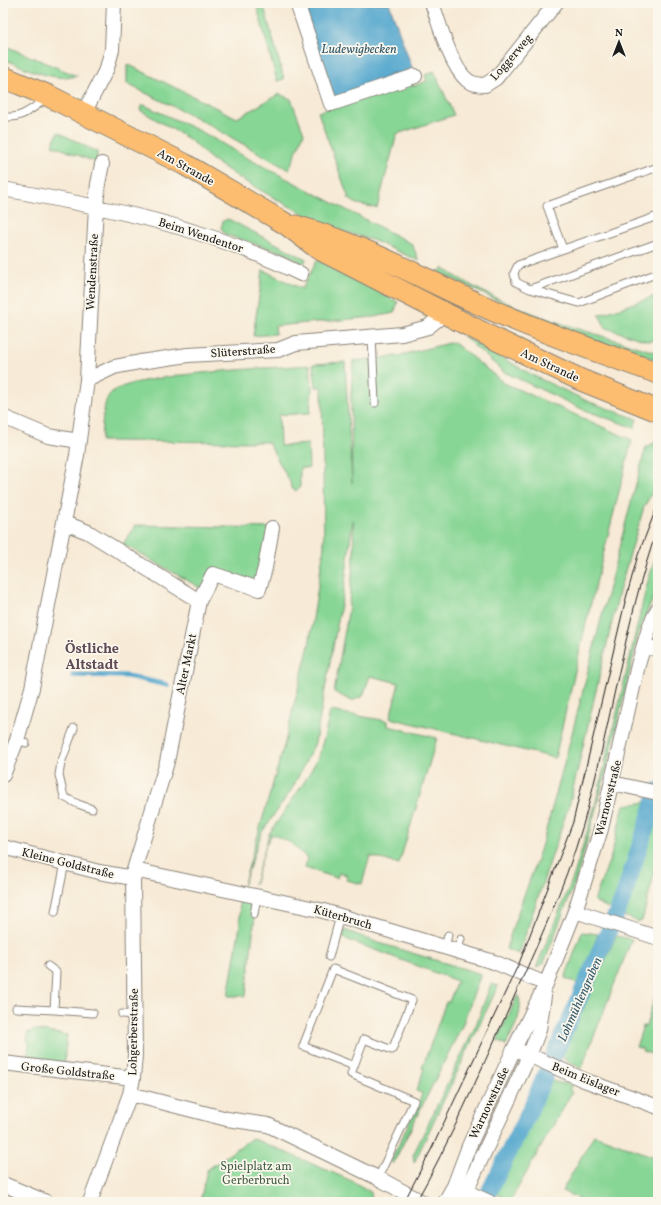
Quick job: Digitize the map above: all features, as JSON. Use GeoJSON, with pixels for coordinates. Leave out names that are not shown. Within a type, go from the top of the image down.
{"type":"FeatureCollection","features":[{"type":"Feature","properties":{"kind":"main road","name":"Am Strande"},"geometry":{"type":"LineString","coordinates":[[3,77],[49,96],[184,164],[286,224],[319,249],[444,314],[581,380],[656,409]]}},
{"type":"Feature","properties":{"kind":"main road","name":"Am Strande"},"geometry":{"type":"LineString","coordinates":[[286,224],[328,235],[384,258],[494,311],[588,349],[658,373]]}},
{"type":"Feature","properties":{"kind":"main road","name":"Am Strande"},"geometry":{"type":"LineString","coordinates":[[444,314],[494,311]]}},
{"type":"Feature","properties":{"kind":"street"},"geometry":{"type":"LineString","coordinates":[[84,114],[107,68],[112,50],[114,3]]}},
{"type":"Feature","properties":{"kind":"street"},"geometry":{"type":"LineString","coordinates":[[297,3],[331,104],[415,76]]}},
{"type":"Feature","properties":{"kind":"street","name":"Loggerweg"},"geometry":{"type":"LineString","coordinates":[[432,3],[458,69],[468,81],[485,85],[496,78],[556,3]]}},
{"type":"Feature","properties":{"kind":"street","name":"Wendenstraße"},"geometry":{"type":"LineString","coordinates":[[87,380],[96,206],[102,164]]}},
{"type":"Feature","properties":{"kind":"street","name":"Beim Wendentor"},"geometry":{"type":"LineString","coordinates":[[3,189],[96,206],[160,221],[269,258],[301,274]]}},
{"type":"Feature","properties":{"kind":"street","name":"Slüterstraße"},"geometry":{"type":"LineString","coordinates":[[87,380],[114,367],[140,362],[188,355],[278,350],[296,343],[402,334],[428,327],[444,314]]}},
{"type":"Feature","properties":{"kind":"street"},"geometry":{"type":"LineString","coordinates":[[3,775],[22,741],[26,712],[35,674],[79,441],[87,380]]}},
{"type":"Feature","properties":{"kind":"street"},"geometry":{"type":"LineString","coordinates":[[3,417],[48,436],[79,441]]}},
{"type":"Feature","properties":{"kind":"street"},"geometry":{"type":"LineString","coordinates":[[64,523],[88,532],[199,601]]}},
{"type":"Feature","properties":{"kind":"street","name":"Alter Markt"},"geometry":{"type":"LineString","coordinates":[[134,874],[167,762],[199,601],[213,574],[259,589],[265,568],[272,528]]}},
{"type":"Feature","properties":{"kind":"street","name":"Warnowstraße"},"geometry":{"type":"LineString","coordinates":[[460,1193],[469,1146],[546,984],[575,910],[601,829],[638,665],[658,609]]}},
{"type":"Feature","properties":{"kind":"street"},"geometry":{"type":"LineString","coordinates":[[644,646],[658,649]]}},
{"type":"Feature","properties":{"kind":"street"},"geometry":{"type":"LineString","coordinates":[[612,783],[658,793]]}},
{"type":"Feature","properties":{"kind":"street","name":"Kleine Goldstraße"},"geometry":{"type":"LineString","coordinates":[[3,847],[65,863],[134,874]]}},
{"type":"Feature","properties":{"kind":"street","name":"Küterbruch"},"geometry":{"type":"LineString","coordinates":[[134,874],[257,897],[453,943],[546,984]]}},
{"type":"Feature","properties":{"kind":"street","name":"Lohgerberstraße"},"geometry":{"type":"LineString","coordinates":[[90,1202],[130,1094],[133,1078],[128,1015],[134,874]]}},
{"type":"Feature","properties":{"kind":"street"},"geometry":{"type":"LineString","coordinates":[[575,910],[658,938]]}},
{"type":"Feature","properties":{"kind":"street","name":"Warnowstraße"},"geometry":{"type":"LineString","coordinates":[[445,1202],[460,1193],[536,1058],[546,984]]}},
{"type":"Feature","properties":{"kind":"street","name":"Beim Eislager"},"geometry":{"type":"LineString","coordinates":[[514,1049],[579,1077],[658,1107]]}},
{"type":"Feature","properties":{"kind":"street","name":"Große Goldstraße"},"geometry":{"type":"LineString","coordinates":[[3,1063],[133,1078]]}},
{"type":"Feature","properties":{"kind":"street"},"geometry":{"type":"LineString","coordinates":[[130,1094],[227,1119],[268,1125],[378,1178],[422,1202]]}},
{"type":"Feature","properties":{"kind":"street"},"geometry":{"type":"LineString","coordinates":[[3,1184],[46,1202]]}},
{"type":"Feature","properties":{"kind":"street"},"geometry":{"type":"LineString","coordinates":[[460,1193],[484,1200]]}},
{"type":"Feature","properties":{"kind":"lane"},"geometry":{"type":"LineString","coordinates":[[3,116],[8,117],[25,114],[49,96]]}},
{"type":"Feature","properties":{"kind":"lane"},"geometry":{"type":"LineString","coordinates":[[563,249],[547,206],[658,167]]}},
{"type":"Feature","properties":{"kind":"lane"},"geometry":{"type":"LineString","coordinates":[[658,216],[518,265],[514,273],[516,282],[530,289],[579,303],[658,273]]}},
{"type":"Feature","properties":{"kind":"lane"},"geometry":{"type":"LineString","coordinates":[[530,289],[658,243]]}},
{"type":"Feature","properties":{"kind":"lane"},"geometry":{"type":"LineString","coordinates":[[372,337],[375,403]]}},
{"type":"Feature","properties":{"kind":"lane"},"geometry":{"type":"LineString","coordinates":[[74,728],[61,763],[59,775],[64,797],[92,809]]}},
{"type":"Feature","properties":{"kind":"lane"},"geometry":{"type":"LineString","coordinates":[[55,912],[65,863]]}},
{"type":"Feature","properties":{"kind":"lane"},"geometry":{"type":"LineString","coordinates":[[254,914],[257,897]]}},
{"type":"Feature","properties":{"kind":"lane"},"geometry":{"type":"LineString","coordinates":[[329,957],[340,916]]}},
{"type":"Feature","properties":{"kind":"lane"},"geometry":{"type":"LineString","coordinates":[[48,966],[56,972],[54,1010]]}},
{"type":"Feature","properties":{"kind":"lane"},"geometry":{"type":"LineString","coordinates":[[354,1066],[303,1046],[333,969],[412,1000],[392,1050],[364,1040],[351,1074],[414,1100],[378,1178]]}},
{"type":"Feature","properties":{"kind":"lane"},"geometry":{"type":"LineString","coordinates":[[16,1008],[93,1013]]}},
{"type":"Feature","properties":{"kind":"green space"},"geometry":{"type":"Polygon","coordinates":[[[256,3],[263,3],[284,79],[277,81],[256,3]]]}},
{"type":"Feature","properties":{"kind":"green space"},"geometry":{"type":"Polygon","coordinates":[[[3,45],[77,76],[48,76],[3,59],[3,45]]]}},
{"type":"Feature","properties":{"kind":"green space"},"geometry":{"type":"Polygon","coordinates":[[[127,64],[237,118],[279,94],[291,99],[304,133],[289,170],[195,117],[127,84],[127,64]]]}},
{"type":"Feature","properties":{"kind":"green space"},"geometry":{"type":"Polygon","coordinates":[[[434,71],[454,115],[397,134],[377,208],[357,204],[349,199],[318,112],[411,80],[413,86],[427,81],[425,75],[434,71]]]}},
{"type":"Feature","properties":{"kind":"green space"},"geometry":{"type":"Polygon","coordinates":[[[144,105],[202,132],[247,158],[412,244],[419,261],[375,241],[332,228],[283,203],[241,179],[211,159],[189,139],[140,110],[141,106],[144,105]]]}},
{"type":"Feature","properties":{"kind":"green space"},"geometry":{"type":"Polygon","coordinates":[[[58,132],[97,152],[97,159],[95,162],[52,145],[58,132]]]}},
{"type":"Feature","properties":{"kind":"green space"},"geometry":{"type":"Polygon","coordinates":[[[228,219],[306,259],[304,264],[285,253],[226,235],[221,228],[223,221],[228,219]]]}},
{"type":"Feature","properties":{"kind":"green space"},"geometry":{"type":"Polygon","coordinates":[[[317,260],[398,302],[394,313],[374,317],[275,326],[276,334],[253,336],[263,270],[302,289],[317,260]]]}},
{"type":"Feature","properties":{"kind":"green space"},"geometry":{"type":"Polygon","coordinates":[[[443,268],[493,297],[575,328],[658,353],[658,360],[594,340],[527,315],[438,272],[443,268]]]}},
{"type":"Feature","properties":{"kind":"green space"},"geometry":{"type":"Polygon","coordinates":[[[658,295],[658,340],[647,341],[606,328],[599,315],[658,295]]]}},
{"type":"Feature","properties":{"kind":"green space"},"geometry":{"type":"Polygon","coordinates":[[[462,335],[536,377],[587,401],[637,419],[634,428],[582,409],[504,372],[462,335]]]}},
{"type":"Feature","properties":{"kind":"green space"},"geometry":{"type":"Polygon","coordinates":[[[453,342],[504,383],[632,440],[586,623],[555,758],[390,718],[399,683],[370,676],[363,696],[352,701],[334,692],[348,613],[354,555],[353,519],[345,583],[315,743],[292,789],[262,832],[243,886],[285,742],[309,645],[324,547],[322,387],[316,387],[313,364],[345,362],[352,483],[351,396],[353,361],[397,356],[453,342]]]}},
{"type":"Feature","properties":{"kind":"green space"},"geometry":{"type":"Polygon","coordinates":[[[310,365],[312,389],[310,413],[279,415],[280,446],[308,444],[309,468],[300,468],[300,487],[296,491],[291,488],[290,482],[268,442],[101,441],[105,403],[110,394],[122,387],[172,376],[310,365]]]}},
{"type":"Feature","properties":{"kind":"green space"},"geometry":{"type":"Polygon","coordinates":[[[654,443],[658,443],[658,482],[644,507],[620,588],[570,802],[519,954],[506,949],[545,834],[646,447],[654,443]]]}},
{"type":"Feature","properties":{"kind":"green space"},"geometry":{"type":"Polygon","coordinates":[[[136,525],[272,528],[259,589],[213,574],[204,590],[123,544],[136,525]]]}},
{"type":"Feature","properties":{"kind":"green space"},"geometry":{"type":"Polygon","coordinates":[[[658,550],[658,591],[650,605],[639,632],[608,765],[577,877],[544,963],[536,968],[574,875],[596,802],[647,584],[658,550]]]}},
{"type":"Feature","properties":{"kind":"green space"},"geometry":{"type":"Polygon","coordinates":[[[330,711],[388,721],[388,726],[437,738],[399,864],[370,856],[362,884],[346,880],[347,875],[339,873],[337,878],[305,868],[307,858],[291,843],[272,834],[266,845],[254,885],[269,834],[303,784],[318,758],[330,711]]]}},
{"type":"Feature","properties":{"kind":"green space"},"geometry":{"type":"Polygon","coordinates":[[[648,802],[627,870],[612,910],[594,901],[611,856],[624,805],[648,802]]]}},
{"type":"Feature","properties":{"kind":"green space"},"geometry":{"type":"Polygon","coordinates":[[[658,806],[658,859],[642,921],[639,922],[624,916],[658,806]]]}},
{"type":"Feature","properties":{"kind":"green space"},"geometry":{"type":"Polygon","coordinates":[[[239,894],[257,897],[246,996],[228,996],[240,926],[239,894]]]}},
{"type":"Feature","properties":{"kind":"green space"},"geometry":{"type":"Polygon","coordinates":[[[345,930],[376,942],[481,974],[462,1026],[393,1164],[391,1161],[421,1097],[422,1093],[416,1091],[424,1069],[422,1068],[446,1002],[449,1002],[457,981],[343,938],[345,930]]]}},
{"type":"Feature","properties":{"kind":"green space"},"geometry":{"type":"Polygon","coordinates":[[[582,932],[598,934],[580,985],[565,978],[582,932]]]}},
{"type":"Feature","properties":{"kind":"green space"},"geometry":{"type":"Polygon","coordinates":[[[616,936],[632,939],[581,1069],[562,1057],[616,936]]]}},
{"type":"Feature","properties":{"kind":"green space"},"geometry":{"type":"Polygon","coordinates":[[[491,984],[498,986],[414,1163],[413,1155],[476,1025],[491,984]]]}},
{"type":"Feature","properties":{"kind":"green space"},"geometry":{"type":"Polygon","coordinates":[[[658,986],[658,1056],[642,1051],[643,1049],[636,1047],[643,1026],[646,1026],[658,986]]]}},
{"type":"Feature","properties":{"kind":"green space"},"geometry":{"type":"Polygon","coordinates":[[[518,995],[520,1001],[519,1014],[515,1027],[506,1045],[497,1040],[518,995]]]}},
{"type":"Feature","properties":{"kind":"green space"},"geometry":{"type":"Polygon","coordinates":[[[33,1030],[67,1035],[64,1065],[27,1062],[29,1041],[27,1041],[28,1032],[32,1032],[33,1030]]]}},
{"type":"Feature","properties":{"kind":"green space"},"geometry":{"type":"Polygon","coordinates":[[[551,1081],[572,1085],[569,1090],[572,1092],[511,1200],[494,1193],[551,1081]]]}},
{"type":"Feature","properties":{"kind":"green space"},"geometry":{"type":"Polygon","coordinates":[[[594,1135],[658,1158],[658,1202],[587,1202],[562,1191],[594,1135]]]}},
{"type":"Feature","properties":{"kind":"green space","name":"Spielplatz am Gerberbruch"},"geometry":{"type":"Polygon","coordinates":[[[252,1138],[352,1181],[371,1192],[370,1202],[200,1202],[207,1170],[252,1138]]]}},
{"type":"Feature","properties":{"kind":"water","name":"Ludewigbecken"},"geometry":{"type":"Polygon","coordinates":[[[297,3],[389,3],[415,76],[331,104],[297,3]]]}},
{"type":"Feature","properties":{"kind":"waterway"},"geometry":{"type":"LineString","coordinates":[[73,675],[127,676],[167,685]]}},
{"type":"Feature","properties":{"kind":"waterway","name":"Lohmühlengraben"},"geometry":{"type":"LineString","coordinates":[[484,1202],[530,1110],[622,901],[658,790]]}},
{"type":"Feature","properties":{"kind":"tram line"},"geometry":{"type":"LineString","coordinates":[[404,1202],[432,1148],[520,961],[573,822],[625,602],[638,555],[658,504]]}},
{"type":"Feature","properties":{"kind":"tram line"},"geometry":{"type":"LineString","coordinates":[[416,1202],[452,1132],[507,1013],[567,873],[583,825],[593,788],[636,601],[658,527]]}},
{"type":"Feature","properties":{"kind":"district","name":"Östliche Altstadt"},"geometry":{"type":"Point","coordinates":[92,656]}}]}
